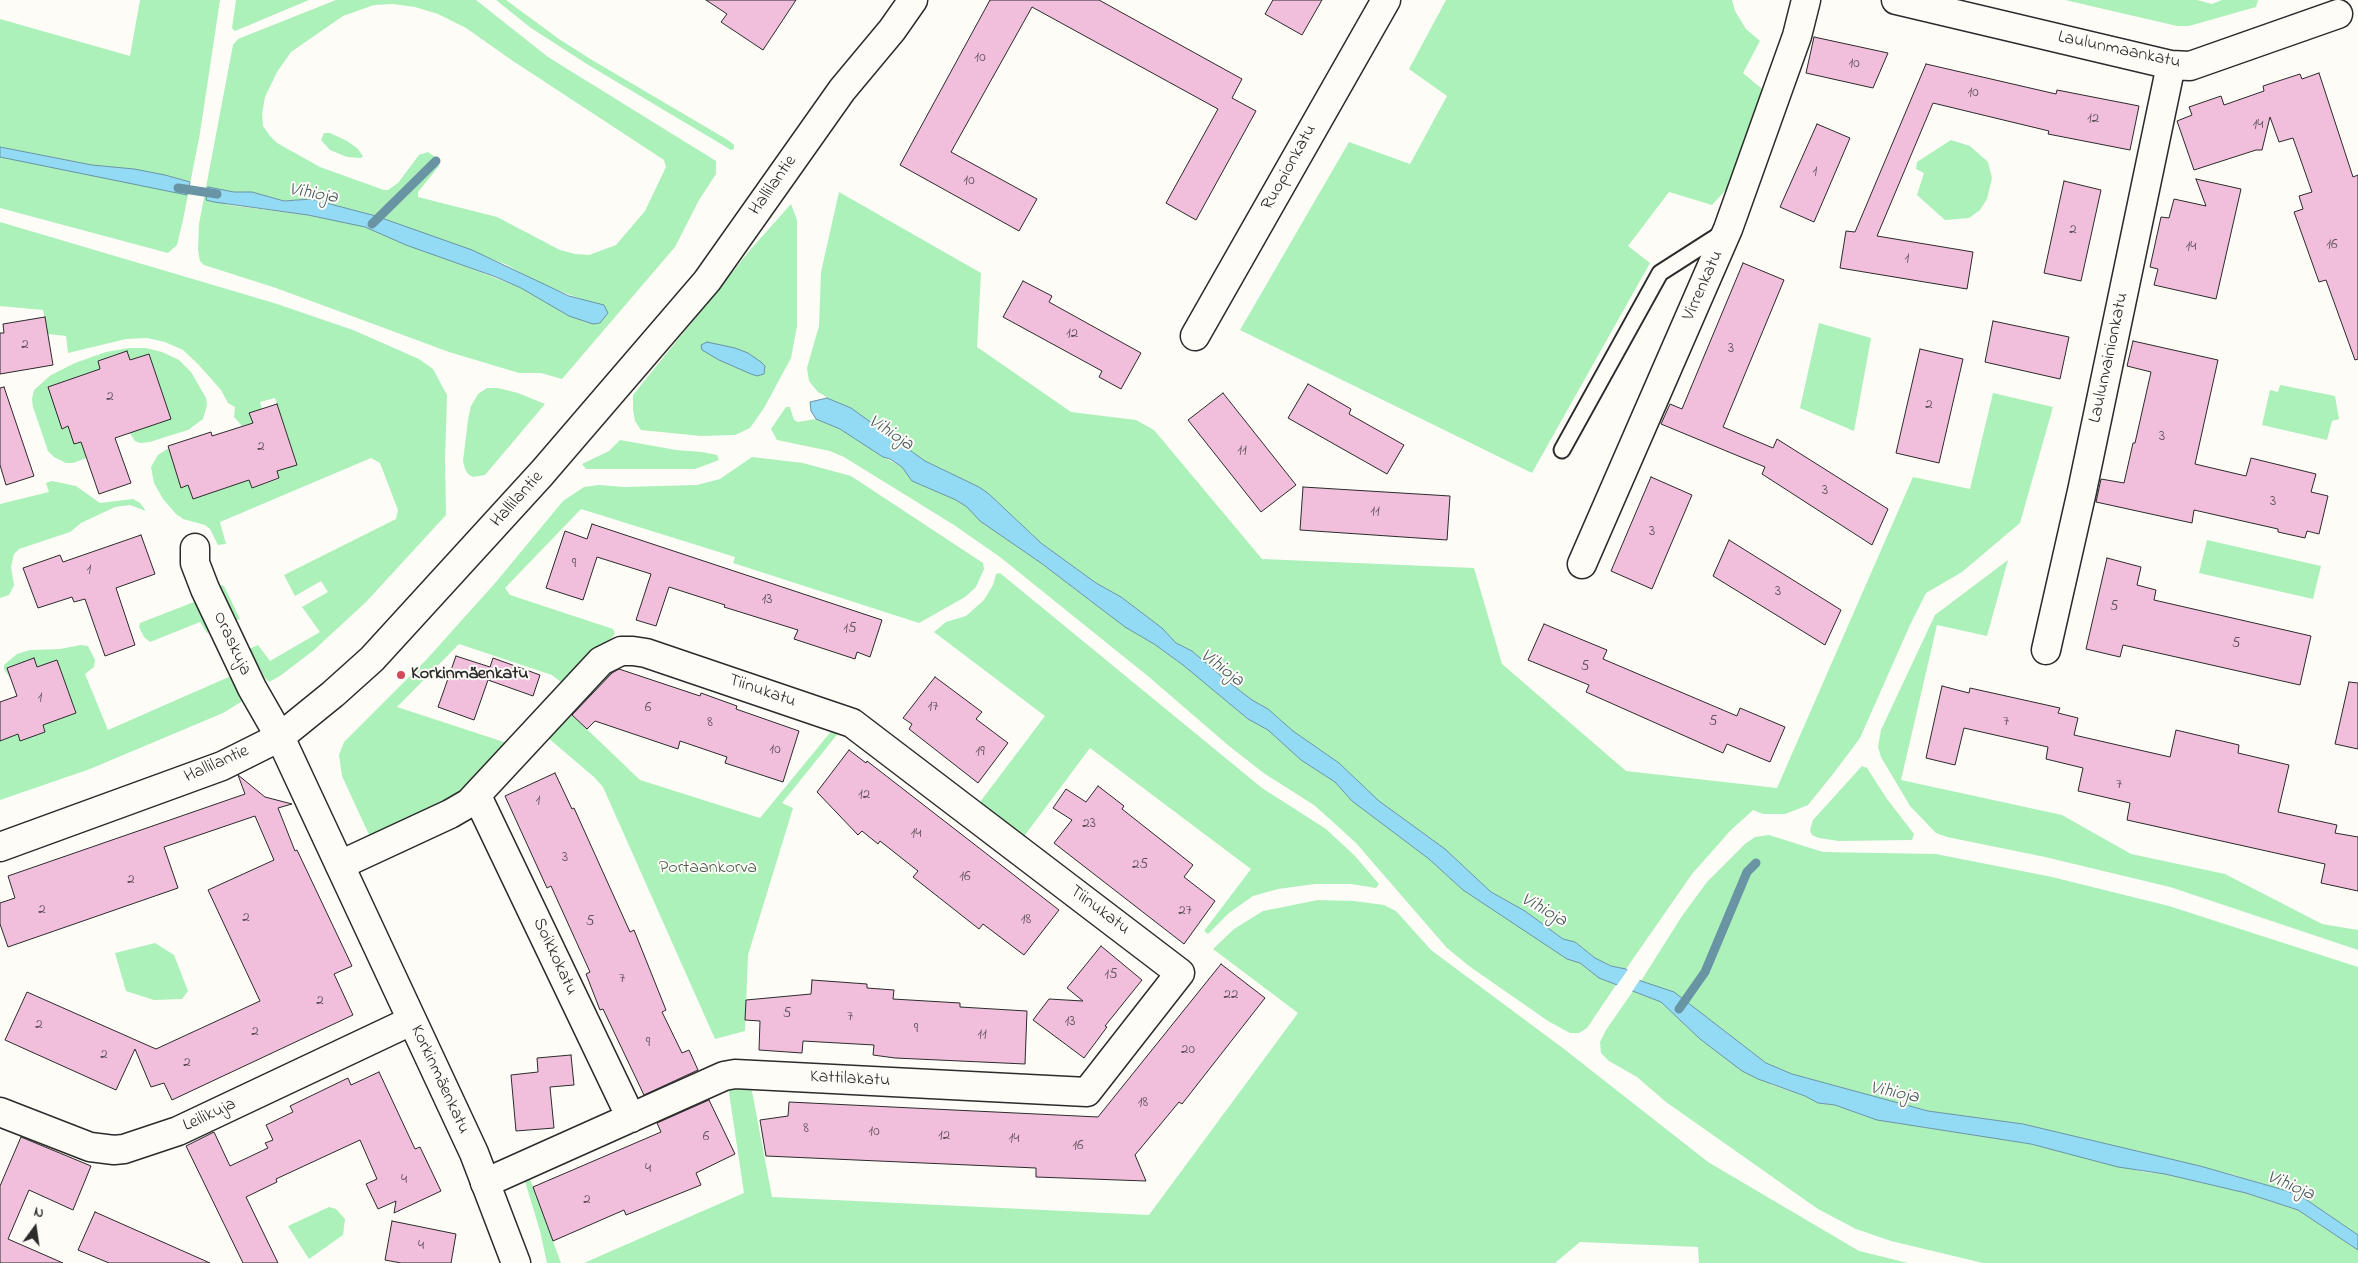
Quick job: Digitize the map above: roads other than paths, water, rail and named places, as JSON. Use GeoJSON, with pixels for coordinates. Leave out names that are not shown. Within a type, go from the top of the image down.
{"type":"FeatureCollection","features":[{"type":"Feature","properties":{"kind":"street","name":"Hallilantie"},"geometry":{"type":"LineString","coordinates":[[0,847],[222,766],[280,736],[333,694],[372,658],[542,473],[707,281],[842,90],[892,30],[912,0]]}},
{"type":"Feature","properties":{"kind":"street","name":"Ruopionkatu"},"geometry":{"type":"LineString","coordinates":[[1195,336],[1386,0]]}},
{"type":"Feature","properties":{"kind":"street","name":"Virrenkatu"},"geometry":{"type":"LineString","coordinates":[[1582,564],[1728,229],[1797,36],[1806,0]]}},
{"type":"Feature","properties":{"kind":"street","name":"Laulunmaankatu"},"geometry":{"type":"LineString","coordinates":[[1896,0],[2171,65],[2190,66],[2338,14]]}},
{"type":"Feature","properties":{"kind":"street","name":"Laulunvainionkatu"},"geometry":{"type":"LineString","coordinates":[[2046,650],[2082,491],[2171,65]]}},
{"type":"Feature","properties":{"kind":"street","name":"Oraskuja"},"geometry":{"type":"LineString","coordinates":[[195,548],[194,563],[252,688],[280,736]]}},
{"type":"Feature","properties":{"kind":"street","name":"Tiinukatu"},"geometry":{"type":"LineString","coordinates":[[340,865],[450,814],[477,796],[601,661],[621,651],[646,653],[852,723],[1180,973]]}},
{"type":"Feature","properties":{"kind":"street","name":"Korkinmäenkatu"},"geometry":{"type":"LineString","coordinates":[[280,736],[474,1153],[516,1263]]}},
{"type":"Feature","properties":{"kind":"street","name":"Soikkokatu"},"geometry":{"type":"LineString","coordinates":[[477,796],[631,1118]]}},
{"type":"Feature","properties":{"kind":"street","name":"Kattilakatu"},"geometry":{"type":"LineString","coordinates":[[485,1183],[724,1076],[735,1074],[1087,1092],[1180,973]]}},
{"type":"Feature","properties":{"kind":"street","name":"Leilikuja"},"geometry":{"type":"LineString","coordinates":[[0,1112],[90,1146],[114,1150],[124,1149],[178,1131],[411,1021]]}},
{"type":"Feature","properties":{"kind":"lane"},"geometry":{"type":"LineString","coordinates":[[1562,450],[1660,273],[1728,229]]}},
{"type":"Feature","properties":{"kind":"water"},"geometry":{"type":"Polygon","coordinates":[[[0,147],[92,165],[134,169],[190,182],[187,195],[0,157],[0,147]]]}},
{"type":"Feature","properties":{"kind":"water"},"geometry":{"type":"Polygon","coordinates":[[[208,187],[234,192],[252,192],[284,201],[311,199],[376,216],[472,250],[569,296],[604,305],[608,313],[600,323],[593,324],[569,316],[521,288],[496,277],[406,245],[365,227],[308,215],[206,200],[208,187]]]}},
{"type":"Feature","properties":{"kind":"water"},"geometry":{"type":"Polygon","coordinates":[[[707,342],[748,353],[765,366],[764,374],[757,376],[719,360],[702,350],[701,345],[707,342]]]}},
{"type":"Feature","properties":{"kind":"water"},"geometry":{"type":"Polygon","coordinates":[[[827,398],[851,408],[925,461],[979,487],[989,494],[1041,543],[1096,583],[1121,597],[1162,628],[1176,643],[1192,651],[1252,700],[1268,709],[1293,731],[1339,763],[1379,801],[1445,849],[1491,892],[1525,911],[1563,939],[1575,942],[1595,958],[1611,966],[1626,969],[1641,981],[1674,992],[1766,1063],[1792,1074],[1928,1111],[2023,1124],[2200,1166],[2284,1190],[2301,1196],[2358,1235],[2358,1250],[2298,1210],[2246,1193],[2165,1174],[2118,1167],[2031,1144],[1877,1120],[1835,1105],[1818,1103],[1742,1071],[1700,1039],[1661,1002],[1599,978],[1580,963],[1567,959],[1463,890],[1429,859],[1352,801],[1335,782],[1301,760],[1268,730],[1248,719],[1183,665],[1154,644],[1125,627],[1041,563],[980,521],[967,507],[956,500],[912,481],[902,467],[890,459],[883,457],[840,429],[816,419],[811,411],[810,402],[827,398]]]}},
{"type":"Feature","properties":{"kind":"waterway"},"geometry":{"type":"LineString","coordinates":[[372,224],[436,161]]}},
{"type":"Feature","properties":{"kind":"waterway","name":"Vihioja"},"geometry":{"type":"LineString","coordinates":[[178,188],[217,194]]}},
{"type":"Feature","properties":{"kind":"waterway"},"geometry":{"type":"LineString","coordinates":[[1679,1009],[1705,972],[1747,872],[1756,863]]}},
{"type":"Feature","properties":{"kind":"place","name":"Korkinmäenkatu"},"geometry":{"type":"Point","coordinates":[401,675]}},
{"type":"Feature","properties":{"kind":"park label","name":"Portaankorva"},"geometry":{"type":"Point","coordinates":[708,869]}}]}
